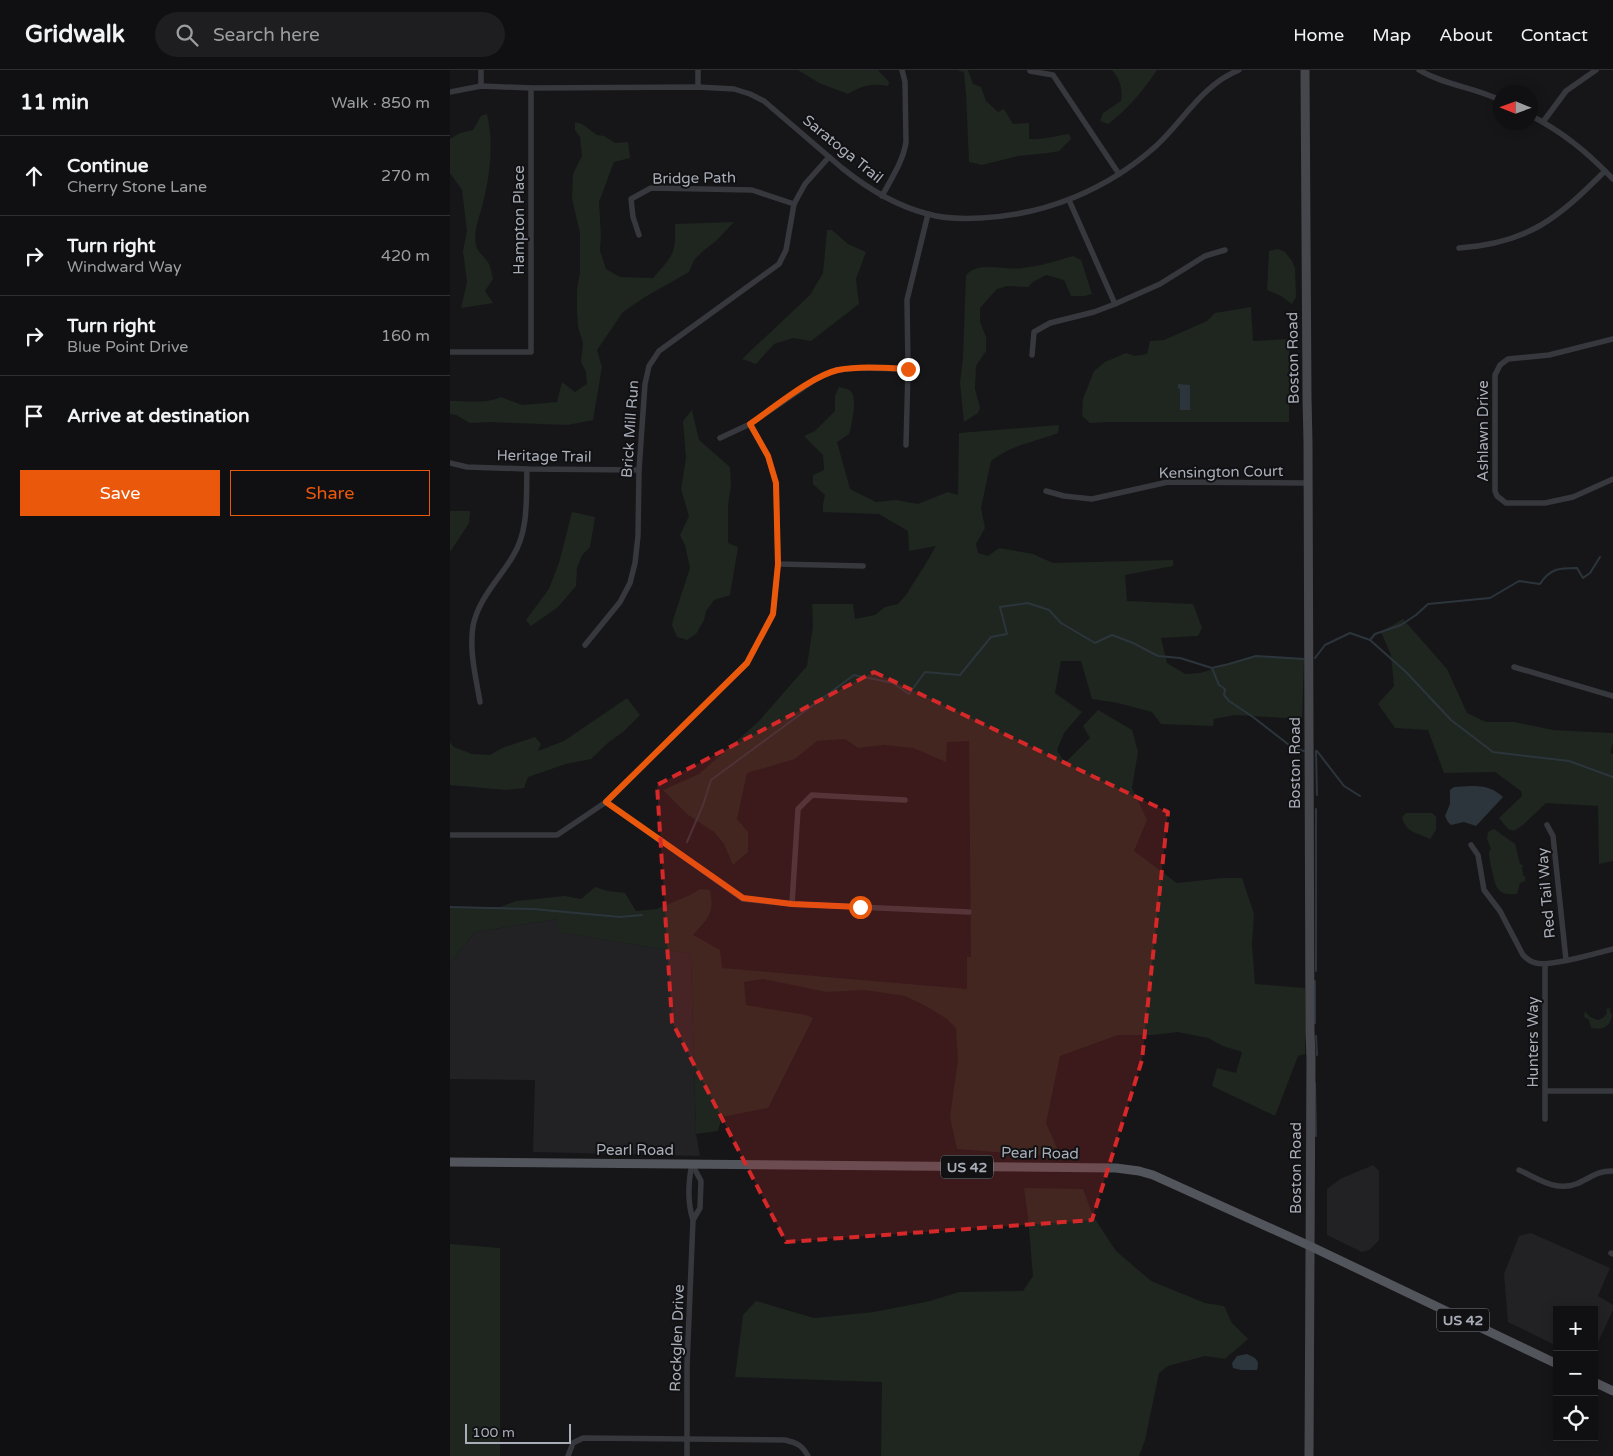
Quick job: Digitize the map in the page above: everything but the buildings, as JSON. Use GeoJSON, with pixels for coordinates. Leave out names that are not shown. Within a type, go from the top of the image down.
{"type":"FeatureCollection","features":[{"type":"Feature","properties":{"kind":"main road","name":"Pearl Road"},"geometry":{"type":"LineString","coordinates":[[450,1162],[1116,1168],[1139,1171],[1154,1175],[1310,1246],[1553,1362]]}},
{"type":"Feature","properties":{"kind":"main road"},"geometry":{"type":"LineString","coordinates":[[1598,1384],[1613,1391]]}},
{"type":"Feature","properties":{"kind":"street"},"geometry":{"type":"LineString","coordinates":[[481,70],[481,86]]}},
{"type":"Feature","properties":{"kind":"street"},"geometry":{"type":"LineString","coordinates":[[698,70],[698,87]]}},
{"type":"Feature","properties":{"kind":"street"},"geometry":{"type":"LineString","coordinates":[[882,196],[905,152],[906,82],[902,70]]}},
{"type":"Feature","properties":{"kind":"street","name":"Saratoga Trail"},"geometry":{"type":"LineString","coordinates":[[450,92],[481,86],[531,88],[698,87],[734,90],[750,94],[764,101],[855,178],[882,196],[928,214],[968,218],[1005,216],[1040,209],[1092,190],[1139,161],[1172,130],[1201,95],[1226,72],[1239,70]]}},
{"type":"Feature","properties":{"kind":"street","name":"Boston Road"},"geometry":{"type":"LineString","coordinates":[[1305,70],[1311,1059],[1309,1456]]}},
{"type":"Feature","properties":{"kind":"street"},"geometry":{"type":"LineString","coordinates":[[1419,70],[1430,77],[1480,91],[1493,97]]}},
{"type":"Feature","properties":{"kind":"street"},"geometry":{"type":"LineString","coordinates":[[1543,122],[1566,91],[1596,70]]}},
{"type":"Feature","properties":{"kind":"street"},"geometry":{"type":"LineString","coordinates":[[1030,71],[1054,75],[1119,174]]}},
{"type":"Feature","properties":{"kind":"street","name":"Hampton Place"},"geometry":{"type":"LineString","coordinates":[[450,352],[532,352],[531,88]]}},
{"type":"Feature","properties":{"kind":"street"},"geometry":{"type":"LineString","coordinates":[[1538,119],[1571,140],[1613,179]]}},
{"type":"Feature","properties":{"kind":"street","name":"Brick Mill Run"},"geometry":{"type":"LineString","coordinates":[[584,645],[620,602],[630,583],[636,563],[639,470],[645,384],[649,366],[659,351],[779,264],[786,250],[794,204],[805,184],[829,157]]}},
{"type":"Feature","properties":{"kind":"street"},"geometry":{"type":"LineString","coordinates":[[1459,248],[1476,247],[1502,241],[1544,224],[1572,204],[1605,171]]}},
{"type":"Feature","properties":{"kind":"street","name":"Bridge Path"},"geometry":{"type":"LineString","coordinates":[[639,235],[632,217],[631,199],[651,188],[752,190],[794,204]]}},
{"type":"Feature","properties":{"kind":"street"},"geometry":{"type":"LineString","coordinates":[[1069,200],[1115,304]]}},
{"type":"Feature","properties":{"kind":"street"},"geometry":{"type":"LineString","coordinates":[[906,444],[908,369],[906,300],[928,214]]}},
{"type":"Feature","properties":{"kind":"street"},"geometry":{"type":"LineString","coordinates":[[1032,355],[1034,332],[1050,323],[1094,312],[1115,304],[1160,284],[1205,256],[1225,250]]}},
{"type":"Feature","properties":{"kind":"street","name":"Ashlawn Drive"},"geometry":{"type":"LineString","coordinates":[[1613,339],[1549,355],[1514,358],[1502,362],[1495,375],[1495,486],[1497,496],[1511,504],[1559,501],[1586,492],[1613,479]]}},
{"type":"Feature","properties":{"kind":"street"},"geometry":{"type":"LineString","coordinates":[[720,438],[750,424],[816,378],[836,370],[856,368],[908,369]]}},
{"type":"Feature","properties":{"kind":"street"},"geometry":{"type":"LineString","coordinates":[[450,835],[557,835],[606,802],[747,663],[773,614],[778,564],[776,483],[768,456],[750,424]]}},
{"type":"Feature","properties":{"kind":"street","name":"Heritage Trail"},"geometry":{"type":"LineString","coordinates":[[450,463],[468,468],[639,470]]}},
{"type":"Feature","properties":{"kind":"street"},"geometry":{"type":"LineString","coordinates":[[480,702],[472,654],[474,625],[488,594],[514,555],[523,534],[526,513],[527,470]]}},
{"type":"Feature","properties":{"kind":"street","name":"Kensington Court"},"geometry":{"type":"LineString","coordinates":[[1046,491],[1064,496],[1092,499],[1168,482],[1308,483]]}},
{"type":"Feature","properties":{"kind":"street"},"geometry":{"type":"LineString","coordinates":[[778,564],[863,566]]}},
{"type":"Feature","properties":{"kind":"street"},"geometry":{"type":"LineString","coordinates":[[1514,667],[1613,696]]}},
{"type":"Feature","properties":{"kind":"street"},"geometry":{"type":"LineString","coordinates":[[792,904],[798,809],[812,796],[905,800]]}},
{"type":"Feature","properties":{"kind":"street"},"geometry":{"type":"LineString","coordinates":[[606,802],[743,898],[792,904],[969,912]]}},
{"type":"Feature","properties":{"kind":"street","name":"Red Tail Way"},"geometry":{"type":"LineString","coordinates":[[1548,825],[1552,836],[1566,960]]}},
{"type":"Feature","properties":{"kind":"street"},"geometry":{"type":"LineString","coordinates":[[1471,845],[1478,855],[1484,890],[1500,911],[1523,956],[1529,961],[1536,964],[1545,964],[1613,948]]}},
{"type":"Feature","properties":{"kind":"street","name":"Hunters Way"},"geometry":{"type":"LineString","coordinates":[[1545,964],[1545,1119]]}},
{"type":"Feature","properties":{"kind":"street"},"geometry":{"type":"LineString","coordinates":[[1546,1091],[1613,1091]]}},
{"type":"Feature","properties":{"kind":"street","name":"Rockglen Drive"},"geometry":{"type":"LineString","coordinates":[[687,1456],[693,1220],[689,1207],[688,1180],[692,1164]]}},
{"type":"Feature","properties":{"kind":"street","name":"Rockglen Drive"},"geometry":{"type":"LineString","coordinates":[[692,1164],[701,1180],[700,1208],[693,1220]]}},
{"type":"Feature","properties":{"kind":"street"},"geometry":{"type":"LineString","coordinates":[[1519,1170],[1553,1185],[1561,1186],[1577,1183],[1591,1175],[1613,1171]]}},
{"type":"Feature","properties":{"kind":"street"},"geometry":{"type":"LineString","coordinates":[[568,1456],[574,1443],[583,1438],[785,1440],[797,1442],[803,1447],[808,1456]]}},
{"type":"Feature","properties":{"kind":"highlighted area"},"geometry":{"type":"Polygon","coordinates":[[[874,672],[1168,812],[1142,1060],[1092,1220],[786,1242],[672,1022],[657,785],[874,672]]]}},
{"type":"Feature","properties":{"kind":"shaded area"},"geometry":{"type":"Polygon","coordinates":[[[798,70],[878,70],[889,82],[888,86],[867,86],[848,94],[819,83],[798,70]]]}},
{"type":"Feature","properties":{"kind":"shaded area"},"geometry":{"type":"Polygon","coordinates":[[[959,70],[968,70],[973,84],[981,87],[986,101],[998,112],[1004,109],[1013,124],[1029,123],[1029,139],[1069,134],[1071,139],[1059,151],[1018,156],[982,165],[969,162],[964,72],[959,70]]]}},
{"type":"Feature","properties":{"kind":"shaded area"},"geometry":{"type":"Polygon","coordinates":[[[1112,70],[1157,70],[1135,99],[1108,124],[1100,121],[1103,113],[1121,101],[1122,97],[1119,81],[1112,70]]]}},
{"type":"Feature","properties":{"kind":"shaded area"},"geometry":{"type":"Polygon","coordinates":[[[487,114],[490,136],[488,181],[475,240],[477,248],[488,262],[491,270],[493,279],[485,291],[493,303],[461,308],[467,282],[463,251],[467,231],[462,190],[450,173],[450,139],[460,133],[473,130],[481,116],[487,114]]]}},
{"type":"Feature","properties":{"kind":"shaded area"},"geometry":{"type":"Polygon","coordinates":[[[575,122],[615,143],[628,142],[630,158],[614,162],[599,202],[600,251],[606,269],[620,277],[653,278],[672,254],[675,242],[675,224],[734,222],[694,260],[689,272],[623,312],[597,350],[602,367],[593,420],[568,425],[470,423],[456,415],[450,414],[450,401],[483,401],[501,397],[522,405],[557,402],[562,382],[575,392],[587,384],[586,372],[581,362],[583,343],[578,327],[577,311],[580,233],[572,199],[573,174],[582,156],[580,137],[575,130],[575,122]]]}},
{"type":"Feature","properties":{"kind":"shaded area"},"geometry":{"type":"Polygon","coordinates":[[[827,230],[832,230],[848,244],[866,252],[856,279],[859,304],[811,341],[793,338],[774,344],[756,364],[742,359],[810,295],[823,273],[827,230]]]}},
{"type":"Feature","properties":{"kind":"shaded area"},"geometry":{"type":"Polygon","coordinates":[[[1278,249],[1285,252],[1295,268],[1296,297],[1292,304],[1281,296],[1267,290],[1269,251],[1278,249]]]}},
{"type":"Feature","properties":{"kind":"shaded area"},"geometry":{"type":"Polygon","coordinates":[[[1073,256],[1081,260],[1092,294],[1071,296],[1064,280],[1046,275],[1028,287],[1007,286],[997,289],[980,308],[980,322],[986,337],[986,351],[976,366],[975,389],[980,408],[978,413],[964,422],[960,383],[963,358],[966,275],[978,268],[1016,269],[1073,256]]]}},
{"type":"Feature","properties":{"kind":"shaded area"},"geometry":{"type":"Polygon","coordinates":[[[1251,307],[1253,341],[1289,339],[1289,422],[1090,423],[1082,416],[1083,399],[1094,371],[1105,362],[1126,353],[1135,356],[1147,354],[1150,341],[1164,340],[1207,321],[1215,313],[1251,307]]]}},
{"type":"Feature","properties":{"kind":"shaded area"},"geometry":{"type":"Polygon","coordinates":[[[1178,384],[1190,385],[1190,410],[1180,410],[1180,389],[1178,384]]]}},
{"type":"Feature","properties":{"kind":"shaded area"},"geometry":{"type":"Polygon","coordinates":[[[839,387],[849,390],[854,399],[853,418],[849,434],[837,442],[850,489],[876,502],[896,500],[918,504],[948,492],[958,495],[959,433],[1059,425],[1058,433],[1015,447],[991,461],[981,508],[985,528],[976,544],[978,553],[988,556],[999,548],[1033,554],[1053,563],[1173,560],[1173,566],[1125,575],[1127,601],[1193,604],[1202,628],[1198,636],[1161,638],[1167,663],[1185,674],[1200,673],[1256,656],[1304,659],[1302,719],[1235,715],[1214,719],[1213,726],[1161,724],[1152,712],[1118,703],[1092,699],[1081,661],[1061,661],[1055,693],[1082,712],[1064,733],[1057,750],[1065,763],[1090,738],[1083,726],[1098,710],[1132,730],[1138,752],[1132,788],[1147,820],[1134,851],[1177,883],[1242,878],[1254,914],[1252,944],[1255,984],[1305,988],[1305,1054],[1298,1056],[1275,1116],[1212,1086],[1217,1068],[1236,1073],[1242,1052],[1223,1046],[1208,1038],[1178,1032],[1152,1035],[1118,1035],[1060,1056],[1046,1123],[1061,1157],[957,1149],[950,1117],[958,1060],[956,1028],[947,1019],[905,996],[865,990],[827,992],[763,979],[744,982],[746,1005],[806,1015],[813,1018],[768,1108],[722,1117],[718,1131],[696,1134],[691,954],[558,932],[558,919],[475,932],[450,963],[450,907],[500,907],[516,901],[565,896],[581,899],[595,887],[625,893],[636,911],[657,909],[700,889],[710,890],[712,905],[706,920],[693,935],[720,950],[722,968],[967,989],[967,957],[971,957],[969,741],[947,742],[946,762],[913,748],[884,745],[858,748],[845,739],[817,741],[795,759],[747,773],[737,819],[748,832],[748,852],[733,865],[724,844],[714,832],[688,815],[663,790],[699,774],[758,722],[807,666],[813,626],[812,604],[853,604],[855,619],[875,615],[885,607],[898,604],[906,595],[936,546],[909,551],[908,531],[879,514],[823,512],[825,495],[813,484],[813,475],[824,470],[823,455],[804,436],[815,431],[835,411],[835,396],[839,387]]]}},
{"type":"Feature","properties":{"kind":"shaded area"},"geometry":{"type":"Polygon","coordinates":[[[692,410],[699,440],[730,467],[728,543],[738,547],[730,595],[714,600],[706,611],[704,620],[696,634],[687,640],[677,637],[672,625],[690,568],[685,545],[680,535],[689,516],[681,489],[686,458],[683,421],[692,410]]]}},
{"type":"Feature","properties":{"kind":"shaded area"},"geometry":{"type":"Polygon","coordinates":[[[450,511],[470,511],[469,523],[450,552],[450,511]]]}},
{"type":"Feature","properties":{"kind":"shaded area"},"geometry":{"type":"Polygon","coordinates":[[[572,512],[595,517],[590,547],[582,555],[577,568],[576,586],[558,607],[531,626],[526,620],[549,589],[559,563],[572,512]]]}},
{"type":"Feature","properties":{"kind":"shaded area"},"geometry":{"type":"Polygon","coordinates":[[[1403,619],[1447,669],[1467,713],[1486,722],[1514,722],[1553,730],[1613,733],[1610,753],[1613,754],[1613,861],[1599,864],[1598,806],[1546,803],[1523,825],[1514,831],[1508,829],[1499,818],[1522,796],[1521,791],[1495,772],[1444,773],[1428,730],[1395,728],[1378,704],[1394,686],[1391,655],[1381,632],[1403,619]]]}},
{"type":"Feature","properties":{"kind":"shaded area"},"geometry":{"type":"Polygon","coordinates":[[[627,698],[640,715],[591,759],[566,764],[528,777],[524,788],[506,790],[450,785],[450,742],[454,747],[472,754],[490,755],[502,748],[535,737],[541,744],[538,751],[564,741],[627,698]]]}},
{"type":"Feature","properties":{"kind":"shaded area"},"geometry":{"type":"Polygon","coordinates":[[[1454,787],[1488,788],[1496,791],[1503,797],[1476,826],[1464,822],[1451,825],[1445,816],[1450,804],[1450,790],[1454,787]]]}},
{"type":"Feature","properties":{"kind":"shaded area"},"geometry":{"type":"Polygon","coordinates":[[[1406,813],[1432,813],[1436,817],[1436,830],[1430,839],[1412,831],[1406,826],[1402,817],[1406,813]]]}},
{"type":"Feature","properties":{"kind":"shaded area"},"geometry":{"type":"Polygon","coordinates":[[[1494,829],[1515,844],[1520,864],[1524,866],[1522,867],[1525,881],[1520,883],[1517,894],[1506,894],[1497,888],[1489,857],[1491,849],[1487,839],[1488,832],[1494,829]]]}},
{"type":"Feature","properties":{"kind":"shaded area"},"geometry":{"type":"Polygon","coordinates":[[[558,919],[559,932],[691,954],[696,1134],[700,1156],[533,1152],[535,1080],[450,1079],[450,963],[475,932],[558,919]]]}},
{"type":"Feature","properties":{"kind":"shaded area"},"geometry":{"type":"Polygon","coordinates":[[[1610,1008],[1612,1015],[1609,1023],[1599,1029],[1591,1028],[1589,1020],[1584,1017],[1585,1011],[1590,1017],[1598,1020],[1607,1013],[1606,1009],[1610,1008]]]}},
{"type":"Feature","properties":{"kind":"shaded area"},"geometry":{"type":"Polygon","coordinates":[[[1373,1165],[1379,1171],[1379,1240],[1369,1250],[1362,1252],[1327,1235],[1327,1189],[1340,1179],[1373,1165]]]}},
{"type":"Feature","properties":{"kind":"shaded area"},"geometry":{"type":"Polygon","coordinates":[[[1024,1188],[1083,1189],[1093,1216],[1116,1251],[1151,1281],[1205,1303],[1224,1306],[1232,1323],[1248,1339],[1225,1359],[1205,1356],[1168,1366],[1159,1373],[1145,1440],[1139,1456],[881,1456],[882,1382],[735,1377],[743,1315],[756,1301],[814,1318],[874,1312],[930,1301],[959,1292],[1023,1291],[1033,1276],[1024,1188]]]}},
{"type":"Feature","properties":{"kind":"shaded area"},"geometry":{"type":"Polygon","coordinates":[[[1531,1233],[1610,1268],[1598,1296],[1613,1305],[1613,1310],[1598,1342],[1598,1306],[1553,1306],[1553,1344],[1508,1322],[1504,1274],[1519,1236],[1531,1233]]]}},
{"type":"Feature","properties":{"kind":"shaded area"},"geometry":{"type":"Polygon","coordinates":[[[450,1244],[500,1248],[500,1456],[450,1456],[450,1244]]]}},
{"type":"Feature","properties":{"kind":"shaded area"},"geometry":{"type":"Polygon","coordinates":[[[1247,1354],[1256,1360],[1258,1364],[1257,1370],[1233,1368],[1232,1363],[1237,1356],[1247,1354]]]}},
{"type":"Feature","properties":{"kind":"waterway"},"geometry":{"type":"LineString","coordinates":[[1370,640],[1375,634],[1401,625],[1428,604],[1490,598],[1519,581],[1540,584],[1548,575],[1560,569],[1577,568],[1583,578],[1590,573],[1600,557]]}},
{"type":"Feature","properties":{"kind":"waterway"},"geometry":{"type":"LineString","coordinates":[[687,842],[703,805],[711,780],[854,675],[893,683],[909,694],[925,672],[960,675],[991,637],[1007,634],[1000,607],[1028,603],[1049,610],[1061,623],[1095,643],[1112,635],[1158,656],[1180,658],[1212,668],[1256,656],[1304,659]]}},
{"type":"Feature","properties":{"kind":"waterway"},"geometry":{"type":"LineString","coordinates":[[1315,658],[1325,645],[1350,633],[1370,640],[1406,672],[1451,720],[1493,752],[1569,761],[1613,777]]}},
{"type":"Feature","properties":{"kind":"waterway"},"geometry":{"type":"LineString","coordinates":[[1212,668],[1219,685],[1225,689],[1224,695],[1229,701],[1293,748],[1304,751]]}},
{"type":"Feature","properties":{"kind":"waterway"},"geometry":{"type":"LineString","coordinates":[[1316,751],[1344,786],[1360,796]]}},
{"type":"Feature","properties":{"kind":"waterway"},"geometry":{"type":"LineString","coordinates":[[1316,751],[1317,795]]}},
{"type":"Feature","properties":{"kind":"waterway"},"geometry":{"type":"LineString","coordinates":[[1316,809],[1316,971]]}},
{"type":"Feature","properties":{"kind":"waterway"},"geometry":{"type":"LineString","coordinates":[[450,907],[533,909],[620,917],[642,915]]}},
{"type":"Feature","properties":{"kind":"waterway"},"geometry":{"type":"LineString","coordinates":[[1315,981],[1315,1023]]}},
{"type":"Feature","properties":{"kind":"waterway"},"geometry":{"type":"LineString","coordinates":[[1316,1036],[1317,1055]]}},
{"type":"Feature","properties":{"kind":"waterway"},"geometry":{"type":"LineString","coordinates":[[1315,1083],[1316,1136]]}},
{"type":"Feature","properties":{"kind":"route"},"geometry":{"type":"LineString","coordinates":[[860,907],[792,904],[743,898],[606,802],[747,663],[773,614],[778,564],[776,483],[768,456],[750,424],[816,378],[836,370],[856,368],[908,369]]}}]}
